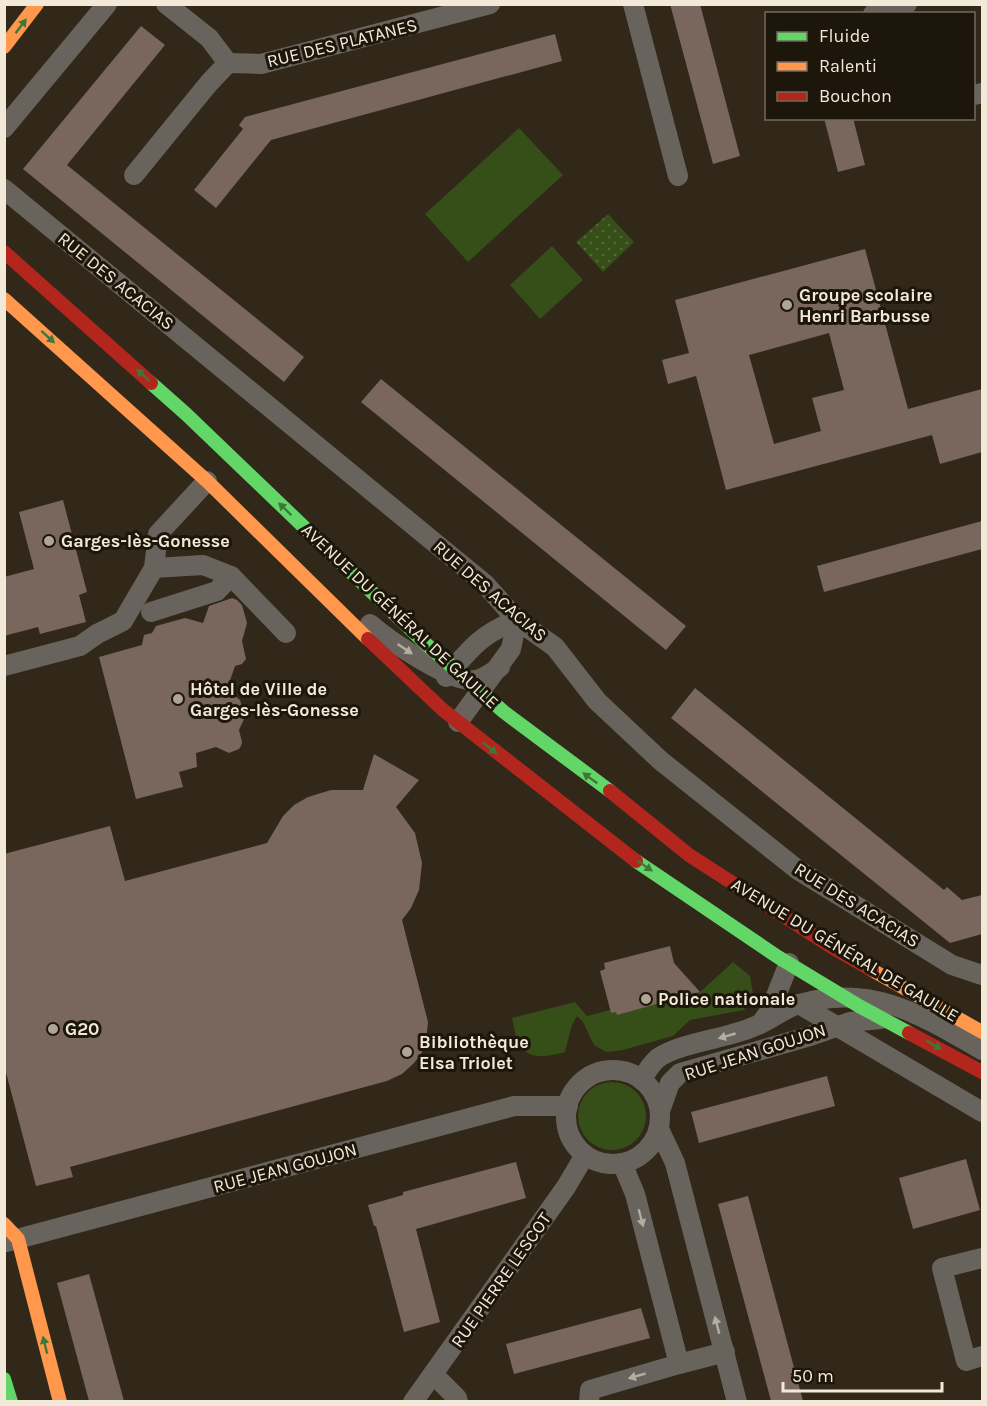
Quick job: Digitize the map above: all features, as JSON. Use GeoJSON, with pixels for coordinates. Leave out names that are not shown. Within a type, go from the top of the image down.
{"type":"FeatureCollection","features":[{"type":"Feature","properties":{"kind":"main road"},"geometry":{"type":"LineString","coordinates":[[4,47],[37,4]]}},
{"type":"Feature","properties":{"kind":"main road","name":"AVENUE DU GÉNÉRAL DE GAULLE"},"geometry":{"type":"LineString","coordinates":[[4,252],[186,414],[462,679],[638,813],[689,855],[835,949],[982,1032]]}},
{"type":"Feature","properties":{"kind":"main road","name":"AVENUE DU GÉNÉRAL DE GAULLE"},"geometry":{"type":"LineString","coordinates":[[4,299],[207,482],[429,697],[458,722],[644,866],[789,963],[849,1010]]}},
{"type":"Feature","properties":{"kind":"main road","name":"AVENUE DU GÉNÉRAL DE GAULLE"},"geometry":{"type":"LineString","coordinates":[[886,1019],[982,1072]]}},
{"type":"Feature","properties":{"kind":"main road"},"geometry":{"type":"LineString","coordinates":[[4,1224],[60,1401]]}},
{"type":"Feature","properties":{"kind":"main road"},"geometry":{"type":"LineString","coordinates":[[4,1379],[11,1401]]}},
{"type":"Feature","properties":{"kind":"street"},"geometry":{"type":"LineString","coordinates":[[4,128],[107,4]]}},
{"type":"Feature","properties":{"kind":"street"},"geometry":{"type":"LineString","coordinates":[[134,175],[209,82],[228,63],[209,38],[166,4]]}},
{"type":"Feature","properties":{"kind":"street","name":"RUE DES PLATANES"},"geometry":{"type":"LineString","coordinates":[[228,63],[261,64],[490,4]]}},
{"type":"Feature","properties":{"kind":"street"},"geometry":{"type":"LineString","coordinates":[[633,4],[678,176]]}},
{"type":"Feature","properties":{"kind":"street"},"geometry":{"type":"LineString","coordinates":[[878,12],[907,4]]}},
{"type":"Feature","properties":{"kind":"street","name":"RUE DES ACACIAS"},"geometry":{"type":"LineString","coordinates":[[4,189],[485,584],[517,620],[555,647],[597,701],[661,761],[798,870],[952,965],[982,975]]}},
{"type":"Feature","properties":{"kind":"street"},"geometry":{"type":"LineString","coordinates":[[4,666],[80,646],[97,634],[123,621],[154,568],[158,534],[207,482]]}},
{"type":"Feature","properties":{"kind":"street"},"geometry":{"type":"LineString","coordinates":[[292,563],[328,586],[380,633],[414,655],[462,679]]}},
{"type":"Feature","properties":{"kind":"street"},"geometry":{"type":"LineString","coordinates":[[154,568],[203,565],[231,576],[286,633]]}},
{"type":"Feature","properties":{"kind":"street"},"geometry":{"type":"LineString","coordinates":[[151,612],[217,591],[231,576]]}},
{"type":"Feature","properties":{"kind":"street"},"geometry":{"type":"LineString","coordinates":[[429,697],[462,679],[500,667],[511,649],[517,620]]}},
{"type":"Feature","properties":{"kind":"street"},"geometry":{"type":"LineString","coordinates":[[458,722],[462,679],[475,644],[489,633],[517,620]]}},
{"type":"Feature","properties":{"kind":"street"},"geometry":{"type":"LineString","coordinates":[[835,949],[849,962],[855,972],[849,1010]]}},
{"type":"Feature","properties":{"kind":"street"},"geometry":{"type":"LineString","coordinates":[[760,1024],[770,1011],[789,963]]}},
{"type":"Feature","properties":{"kind":"street","name":"AVENUE DU GÉNÉRAL DE GAULLE"},"geometry":{"type":"LineString","coordinates":[[799,1004],[822,999],[849,1010],[886,1003],[927,1018],[982,1050]]}},
{"type":"Feature","properties":{"kind":"street"},"geometry":{"type":"LineString","coordinates":[[799,1004],[849,1010],[886,1019]]}},
{"type":"Feature","properties":{"kind":"street","name":"RUE JEAN GOUJON"},"geometry":{"type":"LineString","coordinates":[[642,1080],[649,1067],[660,1057],[675,1050],[760,1024],[799,1004]]}},
{"type":"Feature","properties":{"kind":"street"},"geometry":{"type":"LineString","coordinates":[[849,1010],[982,1112]]}},
{"type":"Feature","properties":{"kind":"street","name":"RUE JEAN GOUJON"},"geometry":{"type":"LineString","coordinates":[[659,1120],[670,1083],[680,1073],[807,1037],[849,1010]]}},
{"type":"Feature","properties":{"kind":"street"},"geometry":{"type":"LineString","coordinates":[[659,1120],[651,1146],[637,1158],[622,1163],[602,1163],[585,1155],[573,1142],[566,1124],[567,1106],[575,1089],[589,1077],[606,1071],[625,1072],[642,1080],[654,1093],[659,1120],[675,1163],[737,1401]]}},
{"type":"Feature","properties":{"kind":"street","name":"RUE JEAN GOUJON"},"geometry":{"type":"LineString","coordinates":[[11,1241],[514,1107],[567,1106]]}},
{"type":"Feature","properties":{"kind":"street","name":"RUE PIERRE LESCOT"},"geometry":{"type":"LineString","coordinates":[[413,1401],[567,1187],[585,1155]]}},
{"type":"Feature","properties":{"kind":"street"},"geometry":{"type":"LineString","coordinates":[[622,1163],[635,1194],[679,1364]]}},
{"type":"Feature","properties":{"kind":"street"},"geometry":{"type":"LineString","coordinates":[[982,1258],[942,1268],[966,1360],[982,1356]]}},
{"type":"Feature","properties":{"kind":"street"},"geometry":{"type":"LineString","coordinates":[[589,1401],[590,1390],[725,1353]]}},
{"type":"Feature","properties":{"kind":"street"},"geometry":{"type":"LineString","coordinates":[[433,1374],[458,1401]]}},
{"type":"Feature","properties":{"kind":"green space"},"geometry":{"type":"Polygon","coordinates":[[[519,128],[563,175],[468,262],[425,214],[519,128]]]}},
{"type":"Feature","properties":{"kind":"green space"},"geometry":{"type":"Polygon","coordinates":[[[608,214],[634,242],[603,272],[576,242],[608,214]]]}},
{"type":"Feature","properties":{"kind":"green space"},"geometry":{"type":"Polygon","coordinates":[[[552,246],[583,280],[540,319],[510,285],[552,246]]]}},
{"type":"Feature","properties":{"kind":"green space"},"geometry":{"type":"Polygon","coordinates":[[[733,962],[750,976],[753,994],[744,1010],[690,1020],[673,1036],[623,1050],[606,1052],[594,1045],[583,1022],[577,1016],[572,1025],[565,1052],[535,1056],[524,1051],[517,1040],[512,1018],[575,1002],[587,1016],[610,1010],[611,1013],[687,993],[688,996],[700,992],[733,962]]]}},
{"type":"Feature","properties":{"kind":"green space"},"geometry":{"type":"Polygon","coordinates":[[[619,1082],[631,1088],[640,1097],[646,1109],[644,1129],[636,1140],[619,1150],[605,1150],[588,1140],[580,1129],[578,1109],[588,1092],[599,1084],[619,1082]]]}},
{"type":"Feature","properties":{"kind":"building"},"geometry":{"type":"Polygon","coordinates":[[[670,4],[700,4],[740,156],[713,164],[670,4]]]}},
{"type":"Feature","properties":{"kind":"building"},"geometry":{"type":"Polygon","coordinates":[[[141,26],[165,45],[67,165],[304,357],[284,382],[23,169],[141,26]]]}},
{"type":"Feature","properties":{"kind":"building"},"geometry":{"type":"Polygon","coordinates":[[[555,34],[562,61],[271,140],[216,208],[194,190],[243,129],[239,125],[245,117],[555,34]]]}},
{"type":"Feature","properties":{"kind":"building"},"geometry":{"type":"Polygon","coordinates":[[[825,120],[854,120],[865,165],[838,172],[825,120]]]}},
{"type":"Feature","properties":{"kind":"building"},"geometry":{"type":"Polygon","coordinates":[[[865,249],[908,409],[982,389],[982,452],[940,464],[932,435],[726,490],[696,376],[668,384],[662,360],[689,353],[675,300],[865,249]],[[829,333],[749,355],[774,444],[821,431],[812,398],[844,390],[829,333]]]}},
{"type":"Feature","properties":{"kind":"building"},"geometry":{"type":"Polygon","coordinates":[[[381,379],[686,626],[666,650],[361,402],[381,379]]]}},
{"type":"Feature","properties":{"kind":"building","name":"Garges-lès-Gonesse"},"geometry":{"type":"Polygon","coordinates":[[[63,500],[87,592],[79,595],[86,622],[40,634],[38,627],[4,636],[4,577],[34,569],[19,512],[63,500]]]}},
{"type":"Feature","properties":{"kind":"building"},"geometry":{"type":"Polygon","coordinates":[[[982,521],[982,549],[824,592],[817,566],[982,521]]]}},
{"type":"Feature","properties":{"kind":"building","name":"Hôtel de Ville de Garges-lès-Gonesse"},"geometry":{"type":"Polygon","coordinates":[[[232,598],[242,605],[247,623],[242,641],[246,659],[242,664],[235,666],[227,689],[240,700],[245,717],[239,730],[241,746],[229,753],[216,747],[196,753],[197,767],[179,772],[183,787],[136,799],[99,657],[142,645],[144,635],[152,633],[156,626],[185,618],[203,623],[209,606],[232,598]]]}},
{"type":"Feature","properties":{"kind":"building"},"geometry":{"type":"Polygon","coordinates":[[[695,688],[944,890],[947,887],[962,900],[982,895],[982,934],[950,943],[671,718],[695,688]]]}},
{"type":"Feature","properties":{"kind":"building"},"geometry":{"type":"Polygon","coordinates":[[[374,754],[419,780],[396,807],[415,833],[422,863],[419,890],[411,908],[402,920],[428,1022],[426,1042],[414,1063],[402,1074],[387,1081],[70,1167],[73,1177],[36,1186],[4,1065],[4,854],[110,826],[125,881],[267,843],[283,816],[294,805],[308,797],[331,790],[363,790],[374,754]]]}},
{"type":"Feature","properties":{"kind":"building"},"geometry":{"type":"Polygon","coordinates":[[[670,946],[674,963],[700,992],[617,1015],[616,1012],[611,1013],[600,971],[605,969],[604,963],[670,946]]]}},
{"type":"Feature","properties":{"kind":"building"},"geometry":{"type":"Polygon","coordinates":[[[827,1076],[835,1106],[699,1143],[691,1112],[827,1076]]]}},
{"type":"Feature","properties":{"kind":"building"},"geometry":{"type":"Polygon","coordinates":[[[966,1159],[980,1210],[913,1229],[899,1178],[966,1159]]]}},
{"type":"Feature","properties":{"kind":"building"},"geometry":{"type":"Polygon","coordinates":[[[516,1162],[526,1198],[416,1229],[440,1322],[404,1332],[376,1226],[374,1226],[368,1205],[403,1195],[403,1192],[516,1162]]]}},
{"type":"Feature","properties":{"kind":"building"},"geometry":{"type":"Polygon","coordinates":[[[748,1196],[803,1401],[771,1401],[718,1204],[748,1196]]]}},
{"type":"Feature","properties":{"kind":"building"},"geometry":{"type":"Polygon","coordinates":[[[89,1274],[124,1401],[89,1401],[57,1283],[89,1274]]]}},
{"type":"Feature","properties":{"kind":"building"},"geometry":{"type":"Polygon","coordinates":[[[641,1308],[650,1338],[514,1374],[506,1344],[641,1308]]]}},
{"type":"Feature","properties":{"kind":"traffic: fast"},"geometry":{"type":"LineString","coordinates":[[151,383],[426,644],[504,712],[610,791]]}},
{"type":"Feature","properties":{"kind":"traffic: fast"},"geometry":{"type":"LineString","coordinates":[[636,861],[778,957],[909,1033]]}},
{"type":"Feature","properties":{"kind":"traffic: fast"},"geometry":{"type":"LineString","coordinates":[[4,1379],[11,1402]]}},
{"type":"Feature","properties":{"kind":"traffic: slow"},"geometry":{"type":"LineString","coordinates":[[4,47],[37,4]]}},
{"type":"Feature","properties":{"kind":"traffic: slow"},"geometry":{"type":"LineString","coordinates":[[4,299],[207,481],[368,639]]}},
{"type":"Feature","properties":{"kind":"traffic: slow"},"geometry":{"type":"LineString","coordinates":[[872,970],[982,1032]]}},
{"type":"Feature","properties":{"kind":"traffic: slow"},"geometry":{"type":"LineString","coordinates":[[4,1224],[18,1239],[60,1402]]}},
{"type":"Feature","properties":{"kind":"traffic: jam"},"geometry":{"type":"LineString","coordinates":[[4,252],[151,383]]}},
{"type":"Feature","properties":{"kind":"traffic: jam"},"geometry":{"type":"LineString","coordinates":[[368,639],[443,710],[636,861]]}},
{"type":"Feature","properties":{"kind":"traffic: jam"},"geometry":{"type":"LineString","coordinates":[[610,791],[689,855],[835,949],[872,970]]}},
{"type":"Feature","properties":{"kind":"traffic: jam"},"geometry":{"type":"LineString","coordinates":[[909,1033],[982,1072]]}},
{"type":"Feature","properties":{"kind":"place","name":"Groupe scolaire Henri Barbusse"},"geometry":{"type":"Point","coordinates":[787,305]}},
{"type":"Feature","properties":{"kind":"place","name":"Garges-lès-Gonesse"},"geometry":{"type":"Point","coordinates":[49,541]}},
{"type":"Feature","properties":{"kind":"place","name":"Hôtel de Ville de Garges-lès-Gonesse"},"geometry":{"type":"Point","coordinates":[178,699]}},
{"type":"Feature","properties":{"kind":"place","name":"Police nationale"},"geometry":{"type":"Point","coordinates":[646,999]}},
{"type":"Feature","properties":{"kind":"place","name":"G20"},"geometry":{"type":"Point","coordinates":[53,1029]}},
{"type":"Feature","properties":{"kind":"place","name":"Bibliothèque Elsa Triolet"},"geometry":{"type":"Point","coordinates":[407,1052]}}]}
